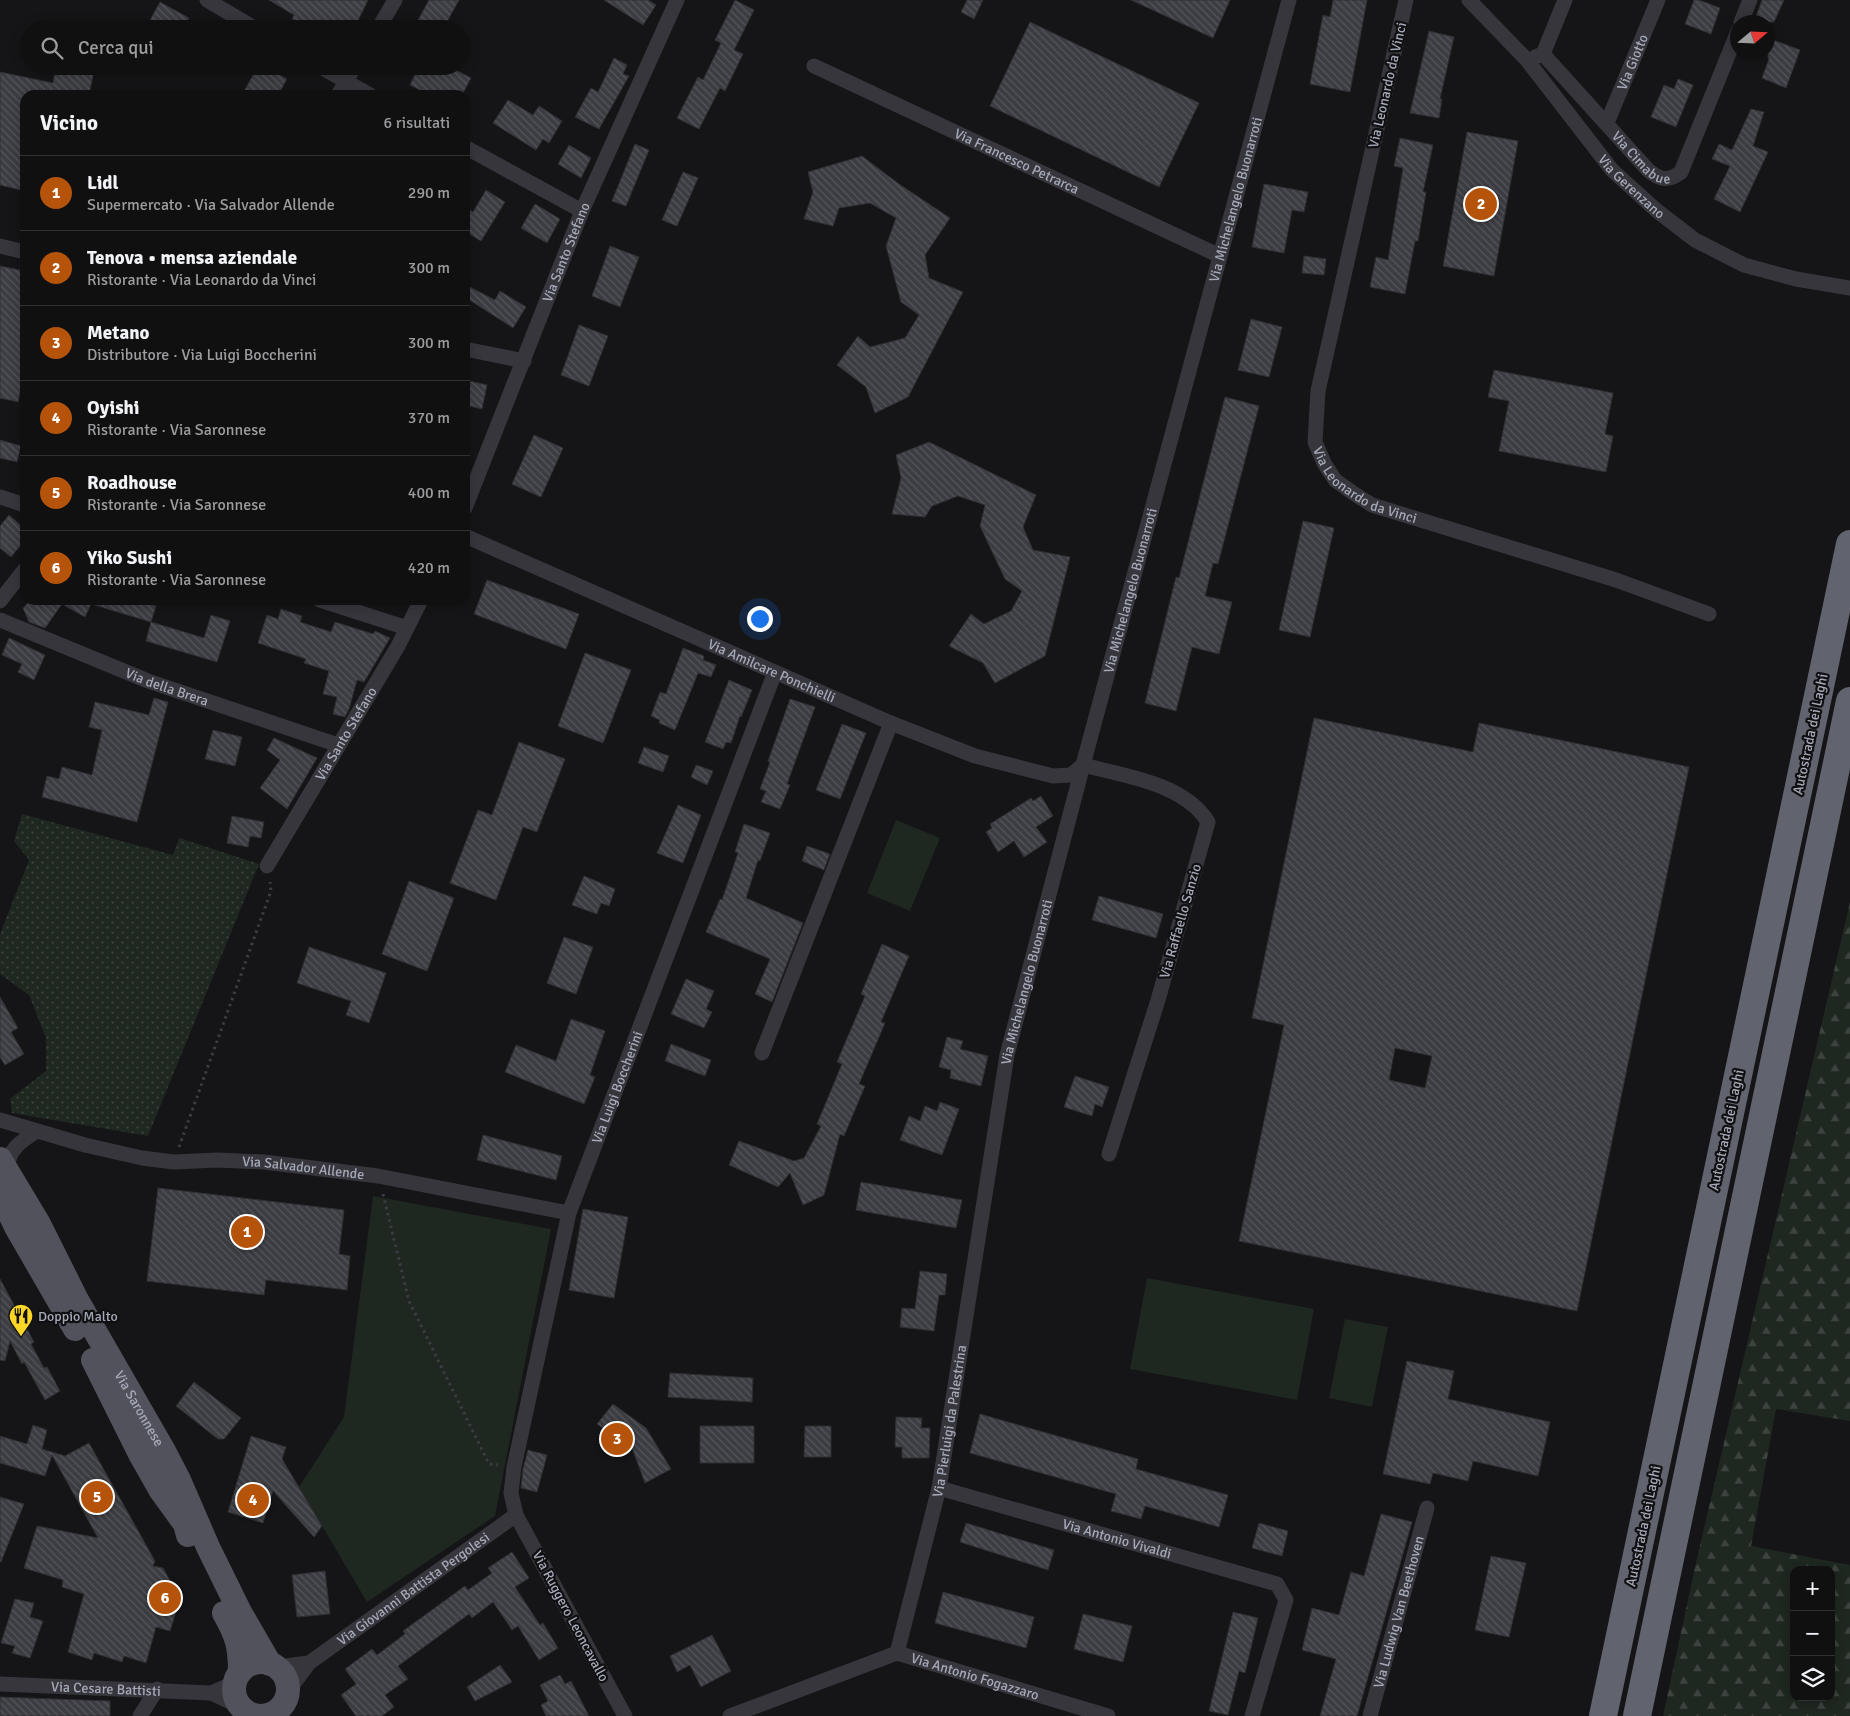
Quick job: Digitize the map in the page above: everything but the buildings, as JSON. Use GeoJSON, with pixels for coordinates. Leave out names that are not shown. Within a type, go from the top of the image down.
{"type":"FeatureCollection","features":[{"type":"Feature","properties":{"kind":"highway","name":"Autostrada dei Laghi"},"geometry":{"type":"LineString","coordinates":[[1603,1716],[1850,544]]}},
{"type":"Feature","properties":{"kind":"highway"},"geometry":{"type":"LineString","coordinates":[[1636,1716],[1850,701]]}},
{"type":"Feature","properties":{"kind":"main road","name":"Via Saronnese"},"geometry":{"type":"LineString","coordinates":[[3,1175],[39,1224],[77,1300],[179,1480],[208,1547],[240,1612],[273,1666],[286,1679],[289,1701]]}},
{"type":"Feature","properties":{"kind":"main road","name":"Via Saronnese"},"geometry":{"type":"LineString","coordinates":[[3,1175],[16,1227],[99,1371],[140,1454],[184,1524],[195,1552],[236,1636],[240,1649],[235,1694],[241,1707]]}},
{"type":"Feature","properties":{"kind":"main road"},"geometry":{"type":"LineString","coordinates":[[238,1677],[254,1663],[262,1662],[273,1666]]}},
{"type":"Feature","properties":{"kind":"main road"},"geometry":{"type":"LineString","coordinates":[[241,1707],[254,1715],[269,1715],[289,1701]]}},
{"type":"Feature","properties":{"kind":"street"},"geometry":{"type":"LineString","coordinates":[[207,0],[241,20]]}},
{"type":"Feature","properties":{"kind":"street"},"geometry":{"type":"LineString","coordinates":[[384,20],[396,0]]}},
{"type":"Feature","properties":{"kind":"street","name":"Via Santo Stefano"},"geometry":{"type":"LineString","coordinates":[[470,496],[582,211],[678,0]]}},
{"type":"Feature","properties":{"kind":"street","name":"Via Michelangelo Buonarroti"},"geometry":{"type":"LineString","coordinates":[[987,1186],[1007,1055],[1289,0]]}},
{"type":"Feature","properties":{"kind":"street","name":"Via Leonardo da Vinci"},"geometry":{"type":"LineString","coordinates":[[1406,0],[1318,391],[1315,442],[1324,463],[1335,480],[1352,494],[1372,505],[1616,580],[1710,614]]}},
{"type":"Feature","properties":{"kind":"street","name":"Via Gerenzano"},"geometry":{"type":"LineString","coordinates":[[1469,0],[1526,60],[1612,170],[1656,210],[1695,240],[1744,265],[1796,279],[1850,288]]}},
{"type":"Feature","properties":{"kind":"street"},"geometry":{"type":"LineString","coordinates":[[1526,60],[1543,54],[1565,0]]}},
{"type":"Feature","properties":{"kind":"street","name":"Via Giotto"},"geometry":{"type":"LineString","coordinates":[[1607,123],[1658,0]]}},
{"type":"Feature","properties":{"kind":"street"},"geometry":{"type":"LineString","coordinates":[[1744,15],[1750,0]]}},
{"type":"Feature","properties":{"kind":"street","name":"Via Cimabue"},"geometry":{"type":"LineString","coordinates":[[1543,54],[1648,170],[1657,177],[1667,179],[1674,178],[1681,172],[1730,51]]}},
{"type":"Feature","properties":{"kind":"street","name":"Via Francesco Petrarca"},"geometry":{"type":"LineString","coordinates":[[814,66],[1220,256]]}},
{"type":"Feature","properties":{"kind":"street"},"geometry":{"type":"LineString","coordinates":[[334,75],[361,90]]}},
{"type":"Feature","properties":{"kind":"street"},"geometry":{"type":"LineString","coordinates":[[341,90],[350,75]]}},
{"type":"Feature","properties":{"kind":"street"},"geometry":{"type":"LineString","coordinates":[[470,150],[582,211]]}},
{"type":"Feature","properties":{"kind":"street"},"geometry":{"type":"LineString","coordinates":[[0,246],[20,251]]}},
{"type":"Feature","properties":{"kind":"street"},"geometry":{"type":"LineString","coordinates":[[470,350],[524,361]]}},
{"type":"Feature","properties":{"kind":"street"},"geometry":{"type":"LineString","coordinates":[[0,497],[20,503]]}},
{"type":"Feature","properties":{"kind":"street","name":"Via Amilcare Ponchielli"},"geometry":{"type":"LineString","coordinates":[[470,538],[891,723],[975,756],[1053,776],[1070,775],[1083,765]]}},
{"type":"Feature","properties":{"kind":"street"},"geometry":{"type":"LineString","coordinates":[[0,601],[20,575]]}},
{"type":"Feature","properties":{"kind":"street"},"geometry":{"type":"LineString","coordinates":[[336,605],[407,628]]}},
{"type":"Feature","properties":{"kind":"street","name":"Via Santo Stefano"},"geometry":{"type":"LineString","coordinates":[[267,866],[398,646],[418,605]]}},
{"type":"Feature","properties":{"kind":"street","name":"Via della Brera"},"geometry":{"type":"LineString","coordinates":[[0,620],[148,681],[338,745]]}},
{"type":"Feature","properties":{"kind":"street","name":"Via Luigi Boccherini"},"geometry":{"type":"LineString","coordinates":[[516,1516],[511,1493],[514,1468],[569,1213],[775,672]]}},
{"type":"Feature","properties":{"kind":"street"},"geometry":{"type":"LineString","coordinates":[[762,1053],[891,723]]}},
{"type":"Feature","properties":{"kind":"street","name":"Via Raffaello Sanzio"},"geometry":{"type":"LineString","coordinates":[[1083,765],[1169,789],[1201,811],[1208,822],[1158,1000],[1109,1154]]}},
{"type":"Feature","properties":{"kind":"street","name":"Via Salvador Allende"},"geometry":{"type":"LineString","coordinates":[[0,1120],[85,1145],[142,1158],[174,1162],[217,1160],[264,1162],[378,1176],[569,1213]]}},
{"type":"Feature","properties":{"kind":"street"},"geometry":{"type":"LineString","coordinates":[[3,1175],[15,1148],[37,1131]]}},
{"type":"Feature","properties":{"kind":"street","name":"Via Pierluigi da Palestrina"},"geometry":{"type":"LineString","coordinates":[[897,1653],[939,1488],[987,1186]]}},
{"type":"Feature","properties":{"kind":"street","name":"Via Antonio Vivaldi"},"geometry":{"type":"LineString","coordinates":[[939,1488],[1278,1584],[1286,1600],[1252,1716]]}},
{"type":"Feature","properties":{"kind":"street","name":"Via Ludwig Van Beethoven"},"geometry":{"type":"LineString","coordinates":[[1370,1716],[1427,1508]]}},
{"type":"Feature","properties":{"kind":"street","name":"Via Giovanni Battista Pergolesi"},"geometry":{"type":"LineString","coordinates":[[289,1701],[309,1663],[516,1516]]}},
{"type":"Feature","properties":{"kind":"street","name":"Via Ruggero Leoncavallo"},"geometry":{"type":"LineString","coordinates":[[516,1516],[625,1716]]}},
{"type":"Feature","properties":{"kind":"street","name":"Via Antonio Fogazzaro"},"geometry":{"type":"LineString","coordinates":[[730,1716],[897,1653],[1108,1716]]}},
{"type":"Feature","properties":{"kind":"street","name":"Via Giovanni Battista Pergolesi"},"geometry":{"type":"LineString","coordinates":[[273,1666],[309,1663]]}},
{"type":"Feature","properties":{"kind":"street","name":"Via Cesare Battisti"},"geometry":{"type":"LineString","coordinates":[[211,1693],[238,1677]]}},
{"type":"Feature","properties":{"kind":"street","name":"Via Cesare Battisti"},"geometry":{"type":"LineString","coordinates":[[0,1684],[211,1693],[241,1707]]}},
{"type":"Feature","properties":{"kind":"street"},"geometry":{"type":"LineString","coordinates":[[140,1716],[158,1690]]}},
{"type":"Feature","properties":{"kind":"path"},"geometry":{"type":"LineString","coordinates":[[174,1162],[272,891],[267,866]]}},
{"type":"Feature","properties":{"kind":"path"},"geometry":{"type":"LineString","coordinates":[[378,1176],[409,1301],[489,1464],[514,1468]]}},
{"type":"Feature","properties":{"kind":"green space"},"geometry":{"type":"Polygon","coordinates":[[[22,814],[173,855],[179,838],[259,864],[148,1136],[12,1113],[10,1099],[46,1071],[46,1038],[29,995],[0,974],[0,934],[29,860],[14,841],[22,814]]]}},
{"type":"Feature","properties":{"kind":"green space"},"geometry":{"type":"Polygon","coordinates":[[[896,820],[940,838],[910,911],[867,893],[896,820]]]}},
{"type":"Feature","properties":{"kind":"green space"},"geometry":{"type":"Polygon","coordinates":[[[1850,902],[1850,1421],[1776,1409],[1751,1546],[1850,1565],[1850,1716],[1663,1716],[1695,1567],[1850,902]]]}},
{"type":"Feature","properties":{"kind":"green space"},"geometry":{"type":"Polygon","coordinates":[[[373,1196],[551,1229],[495,1516],[367,1602],[299,1487],[344,1417],[373,1196]]]}},
{"type":"Feature","properties":{"kind":"green space"},"geometry":{"type":"Polygon","coordinates":[[[1147,1278],[1314,1309],[1297,1400],[1130,1369],[1147,1278]]]}},
{"type":"Feature","properties":{"kind":"green space"},"geometry":{"type":"Polygon","coordinates":[[[1345,1319],[1388,1327],[1372,1407],[1329,1398],[1345,1319]]]}},
{"type":"Feature","properties":{"kind":"place","name":"Tenova • mensa aziendale"},"geometry":{"type":"Point","coordinates":[1481,204]}},
{"type":"Feature","properties":{"kind":"place","name":"Lidl"},"geometry":{"type":"Point","coordinates":[247,1232]}},
{"type":"Feature","properties":{"kind":"place","name":"Doppio Malto"},"geometry":{"type":"Point","coordinates":[21,1337]}},
{"type":"Feature","properties":{"kind":"place","name":"Metano"},"geometry":{"type":"Point","coordinates":[617,1439]}},
{"type":"Feature","properties":{"kind":"place","name":"Roadhouse"},"geometry":{"type":"Point","coordinates":[97,1497]}},
{"type":"Feature","properties":{"kind":"place","name":"Oyishi"},"geometry":{"type":"Point","coordinates":[253,1500]}},
{"type":"Feature","properties":{"kind":"place","name":"Yiko Sushi"},"geometry":{"type":"Point","coordinates":[165,1598]}}]}
